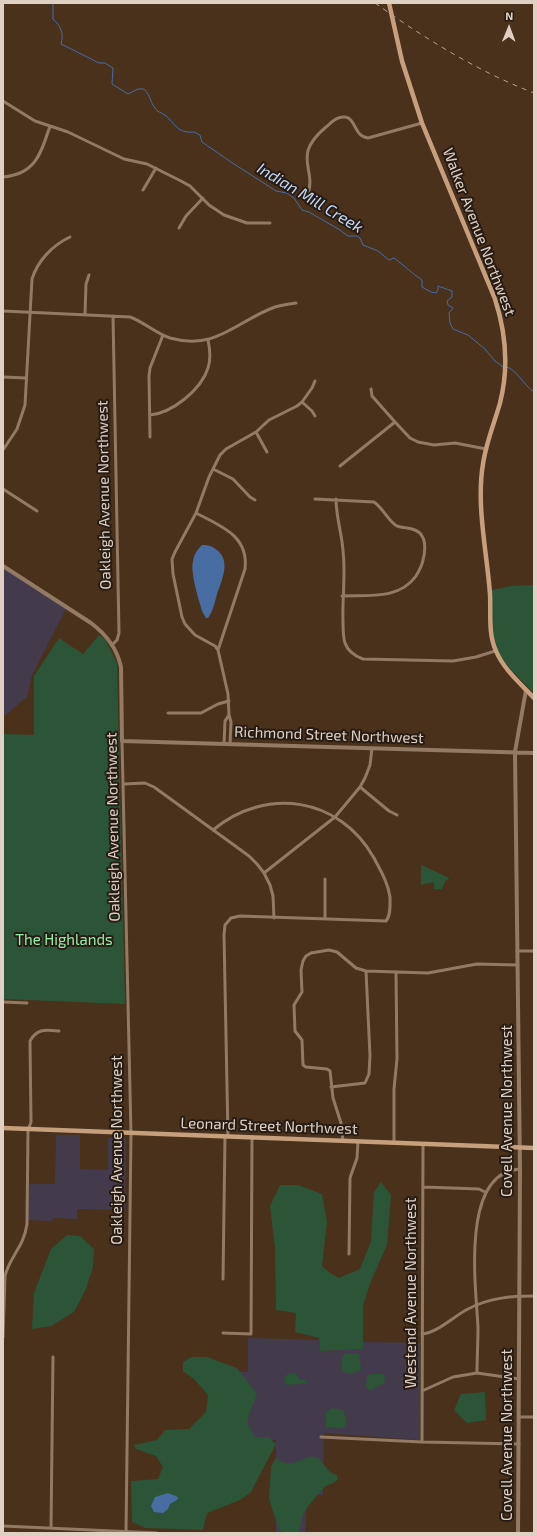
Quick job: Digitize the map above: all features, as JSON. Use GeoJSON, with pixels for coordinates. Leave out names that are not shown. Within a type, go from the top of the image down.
{"type":"FeatureCollection","features":[{"type":"Feature","properties":{"kind":"main road","name":"Walker Avenue Northwest"},"geometry":{"type":"LineString","coordinates":[[389,3],[402,61],[422,123],[495,299],[502,326],[506,357],[505,371],[500,403],[482,465],[481,491],[492,633],[495,651],[506,668],[534,698]]}},
{"type":"Feature","properties":{"kind":"main road","name":"Leonard Street Northwest"},"geometry":{"type":"LineString","coordinates":[[3,1128],[534,1148]]}},
{"type":"Feature","properties":{"kind":"street"},"geometry":{"type":"LineString","coordinates":[[3,101],[30,119],[67,132],[124,159],[147,164],[156,168],[188,185],[218,211],[232,218],[250,223],[270,222]]}},
{"type":"Feature","properties":{"kind":"street"},"geometry":{"type":"LineString","coordinates":[[306,199],[310,187],[307,158],[308,148],[317,135],[334,120],[340,117],[350,119],[358,133],[368,138],[422,123]]}},
{"type":"Feature","properties":{"kind":"street"},"geometry":{"type":"LineString","coordinates":[[3,178],[16,175],[33,165],[40,154],[50,126]]}},
{"type":"Feature","properties":{"kind":"street"},"geometry":{"type":"LineString","coordinates":[[143,190],[156,168]]}},
{"type":"Feature","properties":{"kind":"street"},"geometry":{"type":"LineString","coordinates":[[179,228],[186,216],[202,198]]}},
{"type":"Feature","properties":{"kind":"street"},"geometry":{"type":"LineString","coordinates":[[3,450],[17,429],[25,405],[31,286],[35,270],[41,260],[52,249],[70,237]]}},
{"type":"Feature","properties":{"kind":"street"},"geometry":{"type":"LineString","coordinates":[[85,314],[86,284],[89,275]]}},
{"type":"Feature","properties":{"kind":"street"},"geometry":{"type":"LineString","coordinates":[[3,311],[125,316],[134,318],[163,335],[188,341],[208,340],[219,336],[273,308],[296,303]]}},
{"type":"Feature","properties":{"kind":"street","name":"Oakleigh Avenue Northwest"},"geometry":{"type":"LineString","coordinates":[[114,316],[119,633],[112,645],[121,667],[131,1134],[126,1533]]}},
{"type":"Feature","properties":{"kind":"street"},"geometry":{"type":"LineString","coordinates":[[150,437],[150,370],[163,335]]}},
{"type":"Feature","properties":{"kind":"street"},"geometry":{"type":"LineString","coordinates":[[150,414],[170,410],[198,385],[206,374],[209,365],[210,352],[208,340]]}},
{"type":"Feature","properties":{"kind":"street"},"geometry":{"type":"LineString","coordinates":[[3,376],[26,378]]}},
{"type":"Feature","properties":{"kind":"street"},"geometry":{"type":"LineString","coordinates":[[230,744],[231,722],[229,715],[229,700],[218,650],[215,646],[195,635],[185,624],[182,617],[173,574],[172,559],[196,513],[212,469],[220,455],[226,449],[256,432],[269,420],[292,409],[302,402],[315,381]]}},
{"type":"Feature","properties":{"kind":"street"},"geometry":{"type":"LineString","coordinates":[[371,389],[372,396],[410,438],[418,442],[434,445],[455,443],[486,449]]}},
{"type":"Feature","properties":{"kind":"street"},"geometry":{"type":"LineString","coordinates":[[302,402],[312,411],[315,416]]}},
{"type":"Feature","properties":{"kind":"street"},"geometry":{"type":"LineString","coordinates":[[340,466],[395,422]]}},
{"type":"Feature","properties":{"kind":"street"},"geometry":{"type":"LineString","coordinates":[[256,432],[266,452]]}},
{"type":"Feature","properties":{"kind":"street"},"geometry":{"type":"LineString","coordinates":[[212,469],[233,479],[250,497],[255,500]]}},
{"type":"Feature","properties":{"kind":"street"},"geometry":{"type":"LineString","coordinates":[[3,489],[37,511]]}},
{"type":"Feature","properties":{"kind":"street"},"geometry":{"type":"LineString","coordinates":[[314,499],[374,502],[380,506],[391,521],[397,526],[419,532],[424,543],[422,566],[406,588],[396,593],[342,596]]}},
{"type":"Feature","properties":{"kind":"street"},"geometry":{"type":"LineString","coordinates":[[336,499],[336,509],[340,524],[344,557],[342,596],[345,642],[348,649],[357,657],[374,660],[452,661],[476,657],[495,651]]}},
{"type":"Feature","properties":{"kind":"street"},"geometry":{"type":"LineString","coordinates":[[196,513],[225,529],[236,537],[243,548],[246,560],[245,569],[218,650]]}},
{"type":"Feature","properties":{"kind":"street"},"geometry":{"type":"LineString","coordinates":[[3,566],[91,623],[106,635],[112,645]]}},
{"type":"Feature","properties":{"kind":"street","name":"Covell Avenue Northwest"},"geometry":{"type":"LineString","coordinates":[[518,1533],[520,1169],[515,752],[526,690]]}},
{"type":"Feature","properties":{"kind":"street"},"geometry":{"type":"LineString","coordinates":[[168,713],[201,713],[229,700]]}},
{"type":"Feature","properties":{"kind":"street"},"geometry":{"type":"LineString","coordinates":[[224,744],[225,721],[229,715]]}},
{"type":"Feature","properties":{"kind":"street","name":"Richmond Street Northwest"},"geometry":{"type":"LineString","coordinates":[[122,741],[534,753]]}},
{"type":"Feature","properties":{"kind":"street"},"geometry":{"type":"LineString","coordinates":[[264,873],[335,817],[360,787],[368,771],[372,748]]}},
{"type":"Feature","properties":{"kind":"street"},"geometry":{"type":"LineString","coordinates":[[124,784],[139,783],[154,787],[249,856],[264,873],[273,896],[274,918]]}},
{"type":"Feature","properties":{"kind":"street"},"geometry":{"type":"LineString","coordinates":[[360,787],[388,811],[397,815]]}},
{"type":"Feature","properties":{"kind":"street"},"geometry":{"type":"LineString","coordinates":[[213,830],[222,822],[236,814],[262,804],[287,803],[314,808],[335,817],[352,829],[364,843],[379,866],[387,885],[390,900],[389,918],[386,921],[234,916],[225,925],[227,1137],[223,1280]]}},
{"type":"Feature","properties":{"kind":"street"},"geometry":{"type":"LineString","coordinates":[[325,879],[325,919]]}},
{"type":"Feature","properties":{"kind":"street"},"geometry":{"type":"LineString","coordinates":[[343,1141],[342,1123],[333,1098],[330,1071],[327,1069],[306,1067],[303,1065],[302,1040],[295,1031],[294,1006],[302,992],[301,970],[306,956],[310,953],[329,950],[337,952],[356,968],[366,971],[436,972],[477,964],[517,965]]}},
{"type":"Feature","properties":{"kind":"street"},"geometry":{"type":"LineString","coordinates":[[517,951],[534,951]]}},
{"type":"Feature","properties":{"kind":"street"},"geometry":{"type":"LineString","coordinates":[[331,1087],[365,1083],[369,1074],[370,1056],[366,971]]}},
{"type":"Feature","properties":{"kind":"street"},"geometry":{"type":"LineString","coordinates":[[394,1142],[394,1089],[397,1059],[396,972]]}},
{"type":"Feature","properties":{"kind":"street"},"geometry":{"type":"LineString","coordinates":[[3,1002],[27,1003]]}},
{"type":"Feature","properties":{"kind":"street"},"geometry":{"type":"LineString","coordinates":[[3,1337],[5,1276],[7,1268],[26,1235],[28,1130],[31,1122],[30,1041],[33,1035],[39,1031],[59,1031]]}},
{"type":"Feature","properties":{"kind":"street"},"geometry":{"type":"LineString","coordinates":[[223,1333],[251,1334],[252,1138]]}},
{"type":"Feature","properties":{"kind":"street"},"geometry":{"type":"LineString","coordinates":[[350,1254],[350,1178],[357,1158],[358,1141]]}},
{"type":"Feature","properties":{"kind":"street","name":"Westend Avenue Northwest"},"geometry":{"type":"LineString","coordinates":[[422,1442],[423,1144]]}},
{"type":"Feature","properties":{"kind":"street"},"geometry":{"type":"LineString","coordinates":[[477,1373],[478,1328],[475,1244],[478,1218],[485,1192],[494,1180],[502,1173],[511,1169],[520,1169]]}},
{"type":"Feature","properties":{"kind":"street"},"geometry":{"type":"LineString","coordinates":[[423,1187],[479,1189],[485,1192]]}},
{"type":"Feature","properties":{"kind":"street"},"geometry":{"type":"LineString","coordinates":[[422,1334],[432,1331],[476,1305],[493,1299],[534,1296]]}},
{"type":"Feature","properties":{"kind":"street"},"geometry":{"type":"LineString","coordinates":[[51,1528],[53,1357]]}},
{"type":"Feature","properties":{"kind":"street"},"geometry":{"type":"LineString","coordinates":[[422,1391],[453,1377],[477,1373],[519,1379]]}},
{"type":"Feature","properties":{"kind":"street"},"geometry":{"type":"LineString","coordinates":[[519,1417],[534,1417]]}},
{"type":"Feature","properties":{"kind":"street"},"geometry":{"type":"LineString","coordinates":[[321,1437],[422,1442],[519,1444]]}},
{"type":"Feature","properties":{"kind":"street"},"geometry":{"type":"LineString","coordinates":[[3,1526],[126,1533],[157,1533]]}},
{"type":"Feature","properties":{"kind":"shaded area"},"geometry":{"type":"Polygon","coordinates":[[[3,566],[67,607],[32,675],[27,697],[3,717],[3,566]]]}},
{"type":"Feature","properties":{"kind":"shaded area"},"geometry":{"type":"Polygon","coordinates":[[[56,1135],[80,1135],[80,1169],[108,1170],[108,1138],[126,1138],[125,1210],[77,1209],[77,1219],[53,1218],[52,1221],[28,1220],[29,1184],[55,1184],[56,1135]]]}},
{"type":"Feature","properties":{"kind":"shaded area"},"geometry":{"type":"Polygon","coordinates":[[[248,1338],[319,1340],[320,1351],[363,1349],[363,1342],[420,1343],[420,1440],[324,1433],[323,1495],[307,1495],[305,1533],[276,1533],[276,1440],[224,1440],[224,1371],[248,1372],[248,1338]]]}},
{"type":"Feature","properties":{"kind":"green space"},"geometry":{"type":"Polygon","coordinates":[[[534,585],[534,693],[510,669],[496,646],[492,622],[492,590],[511,586],[534,585]]]}},
{"type":"Feature","properties":{"kind":"green space","name":"The Highlands"},"geometry":{"type":"Polygon","coordinates":[[[99,635],[105,639],[117,663],[125,1004],[3,999],[3,734],[34,735],[34,676],[59,638],[83,654],[99,635]]]}},
{"type":"Feature","properties":{"kind":"green space"},"geometry":{"type":"Polygon","coordinates":[[[422,865],[449,878],[446,880],[442,889],[434,889],[434,882],[421,885],[422,865]]]}},
{"type":"Feature","properties":{"kind":"green space"},"geometry":{"type":"Polygon","coordinates":[[[381,1182],[391,1195],[387,1245],[371,1281],[363,1305],[363,1349],[320,1351],[319,1338],[295,1332],[296,1313],[276,1310],[275,1248],[270,1206],[280,1185],[298,1185],[322,1194],[327,1221],[322,1266],[339,1278],[360,1269],[371,1241],[374,1192],[381,1182]]]}},
{"type":"Feature","properties":{"kind":"green space"},"geometry":{"type":"Polygon","coordinates":[[[67,1235],[80,1236],[94,1249],[93,1267],[86,1289],[74,1312],[51,1326],[32,1329],[34,1293],[51,1249],[67,1235]]]}},
{"type":"Feature","properties":{"kind":"green space"},"geometry":{"type":"Polygon","coordinates":[[[359,1353],[361,1370],[350,1374],[343,1372],[342,1359],[344,1354],[359,1353]]]}},
{"type":"Feature","properties":{"kind":"green space"},"geometry":{"type":"Polygon","coordinates":[[[192,1357],[207,1357],[237,1368],[257,1394],[247,1423],[255,1437],[269,1437],[276,1444],[251,1492],[240,1500],[207,1513],[203,1530],[146,1528],[132,1522],[131,1481],[158,1479],[163,1467],[156,1456],[136,1449],[134,1445],[157,1440],[165,1430],[189,1429],[206,1412],[208,1395],[194,1379],[183,1371],[183,1362],[192,1357]]]}},
{"type":"Feature","properties":{"kind":"green space"},"geometry":{"type":"Polygon","coordinates":[[[296,1373],[300,1380],[305,1379],[307,1383],[287,1385],[284,1382],[285,1376],[296,1373]]]}},
{"type":"Feature","properties":{"kind":"green space"},"geometry":{"type":"Polygon","coordinates":[[[370,1374],[384,1374],[384,1384],[379,1385],[371,1391],[366,1387],[367,1377],[370,1374]]]}},
{"type":"Feature","properties":{"kind":"green space"},"geometry":{"type":"Polygon","coordinates":[[[485,1392],[486,1420],[467,1423],[454,1410],[461,1394],[485,1392]]]}},
{"type":"Feature","properties":{"kind":"green space"},"geometry":{"type":"Polygon","coordinates":[[[332,1408],[343,1410],[347,1421],[344,1428],[326,1427],[326,1412],[332,1408]]]}},
{"type":"Feature","properties":{"kind":"green space"},"geometry":{"type":"Polygon","coordinates":[[[309,1457],[317,1457],[330,1472],[337,1475],[338,1479],[323,1489],[303,1514],[299,1532],[287,1533],[279,1530],[269,1499],[271,1466],[276,1458],[285,1463],[292,1463],[309,1457]]]}},
{"type":"Feature","properties":{"kind":"water"},"geometry":{"type":"Polygon","coordinates":[[[202,545],[210,546],[217,550],[224,560],[224,571],[221,583],[213,609],[208,618],[206,618],[201,608],[195,587],[192,566],[194,556],[202,545]]]}},
{"type":"Feature","properties":{"kind":"water"},"geometry":{"type":"Polygon","coordinates":[[[168,1493],[178,1497],[177,1500],[170,1504],[168,1509],[163,1513],[154,1512],[151,1506],[155,1497],[168,1493]]]}},
{"type":"Feature","properties":{"kind":"waterway","name":"Indian Mill Creek"},"geometry":{"type":"LineString","coordinates":[[53,3],[53,19],[61,30],[61,44],[99,63],[105,63],[113,68],[112,84],[128,94],[138,89],[144,89],[156,109],[165,115],[180,130],[194,132],[200,135],[202,142],[231,162],[276,191],[287,193],[294,198],[302,210],[309,212],[348,236],[357,236],[360,238],[363,245],[378,251],[389,260],[394,258],[422,280],[422,287],[436,293],[438,286],[452,291],[452,297],[447,301],[448,305],[453,308],[449,313],[450,323],[453,329],[468,335],[503,367]]}},
{"type":"Feature","properties":{"kind":"waterway","name":"Indian Mill Creek"},"geometry":{"type":"LineString","coordinates":[[506,367],[513,370],[534,392]]}},
{"type":"Feature","properties":{"kind":"railway"},"geometry":{"type":"LineString","coordinates":[[375,3],[412,29],[452,53],[492,75],[534,93]]}}]}
